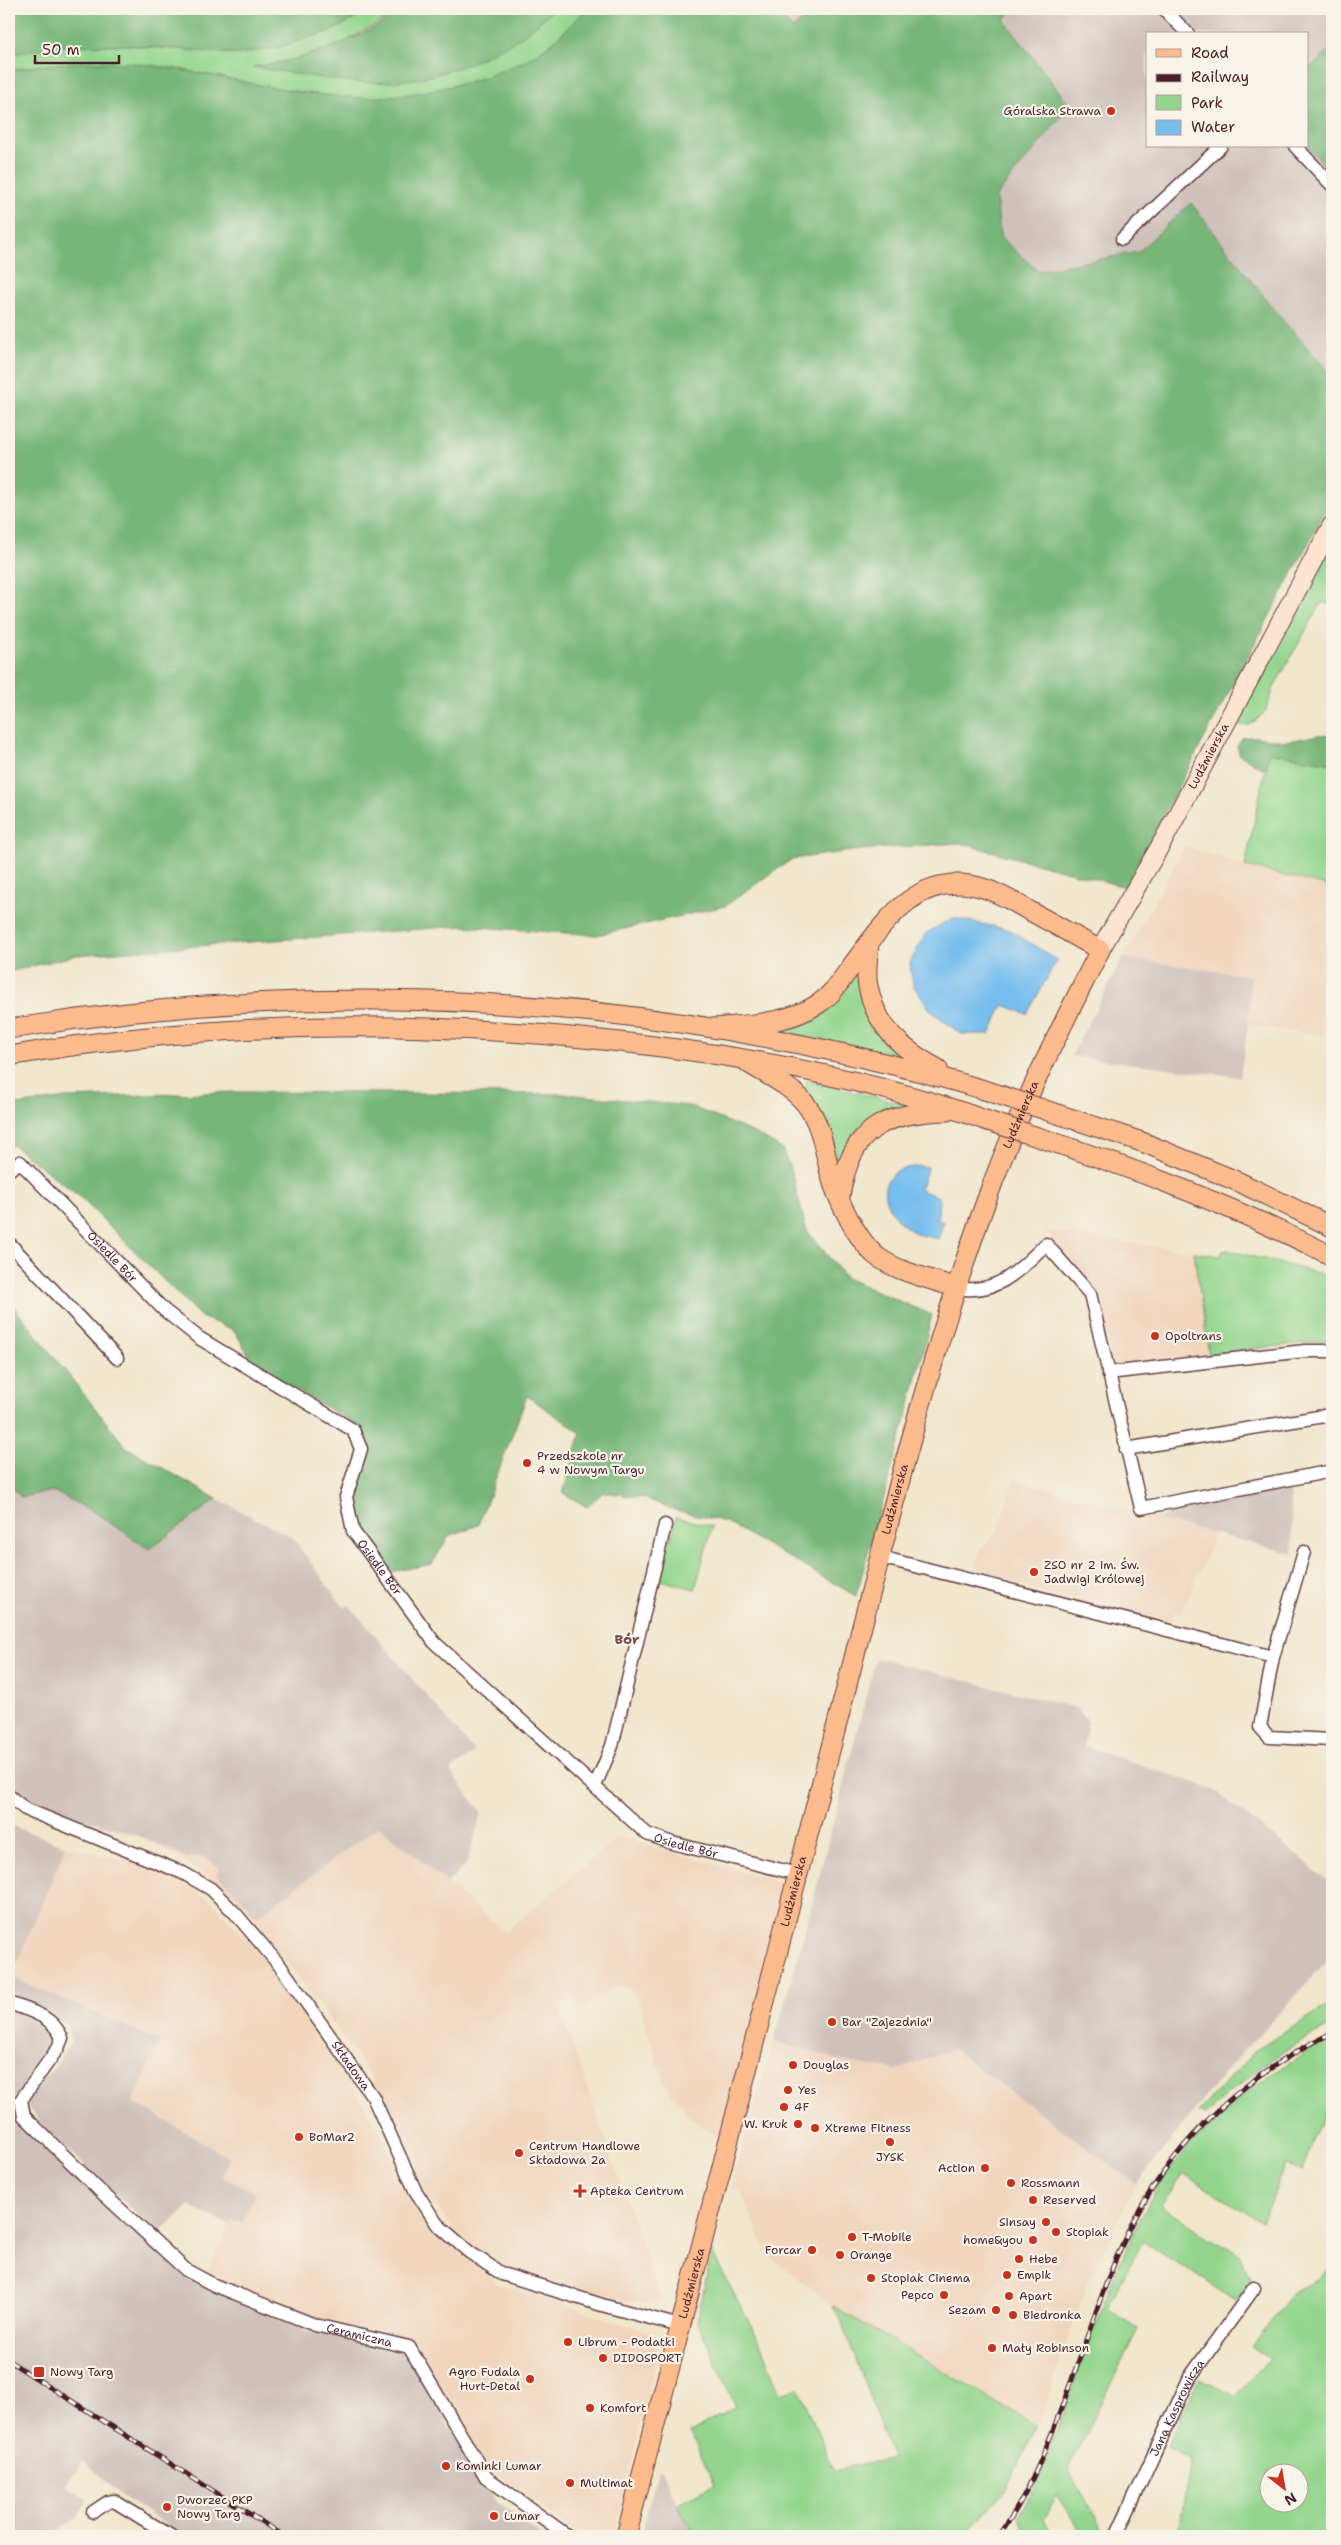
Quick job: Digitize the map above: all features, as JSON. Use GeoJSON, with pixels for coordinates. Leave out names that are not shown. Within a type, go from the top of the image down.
{"type":"FeatureCollection","features":[{"type":"Feature","properties":{"kind":"main road","name":"Ludźmierska"},"geometry":{"type":"LineString","coordinates":[[626,2536],[880,1557],[957,1288],[1007,1146],[1049,1050],[1100,950],[1163,841],[1332,525]]}},
{"type":"Feature","properties":{"kind":"main road"},"geometry":{"type":"LineString","coordinates":[[715,1028],[772,1022],[797,1014],[818,1004],[832,993],[892,913],[908,900],[936,887],[967,885],[997,893],[1100,950]]}},
{"type":"Feature","properties":{"kind":"main road"},"geometry":{"type":"LineString","coordinates":[[869,944],[867,985],[880,1020],[900,1045],[912,1054],[963,1083]]}},
{"type":"Feature","properties":{"kind":"main road"},"geometry":{"type":"LineString","coordinates":[[9,1029],[152,1010],[258,1002],[364,1000],[533,1005],[631,1015],[715,1028],[838,1051],[963,1083],[1092,1124],[1183,1158],[1239,1182],[1332,1227]]}},
{"type":"Feature","properties":{"kind":"main road"},"geometry":{"type":"LineString","coordinates":[[9,1056],[52,1049],[188,1034],[354,1028],[512,1032],[585,1038],[738,1057],[879,1087],[960,1111],[1102,1158],[1250,1217],[1332,1256]]}},
{"type":"Feature","properties":{"kind":"main road"},"geometry":{"type":"LineString","coordinates":[[738,1057],[790,1089],[805,1103],[818,1126],[830,1174],[840,1196],[860,1238],[878,1258],[893,1266],[957,1288]]}},
{"type":"Feature","properties":{"kind":"main road"},"geometry":{"type":"LineString","coordinates":[[840,1196],[844,1170],[851,1154],[874,1128],[902,1115],[921,1112],[960,1111]]}},
{"type":"Feature","properties":{"kind":"street"},"geometry":{"type":"LineString","coordinates":[[1164,9],[1186,32]]}},
{"type":"Feature","properties":{"kind":"street"},"geometry":{"type":"LineString","coordinates":[[1122,239],[1219,148]]}},
{"type":"Feature","properties":{"kind":"street"},"geometry":{"type":"LineString","coordinates":[[1297,148],[1332,185]]}},
{"type":"Feature","properties":{"kind":"street","name":"Osiedle Bór"},"geometry":{"type":"LineString","coordinates":[[9,1170],[20,1162],[164,1310],[199,1338],[353,1430],[361,1449],[346,1497],[353,1531],[434,1642],[647,1834],[672,1843],[798,1874]]}},
{"type":"Feature","properties":{"kind":"street"},"geometry":{"type":"LineString","coordinates":[[9,1243],[117,1358]]}},
{"type":"Feature","properties":{"kind":"street"},"geometry":{"type":"LineString","coordinates":[[957,1288],[974,1291],[990,1288],[1021,1268],[1046,1244],[1090,1294],[1141,1508],[1332,1471]]}},
{"type":"Feature","properties":{"kind":"street"},"geometry":{"type":"LineString","coordinates":[[1108,1373],[1305,1351],[1330,1351]]}},
{"type":"Feature","properties":{"kind":"street"},"geometry":{"type":"LineString","coordinates":[[1126,1449],[1330,1415]]}},
{"type":"Feature","properties":{"kind":"street"},"geometry":{"type":"LineString","coordinates":[[595,1786],[612,1746],[665,1525]]}},
{"type":"Feature","properties":{"kind":"street"},"geometry":{"type":"LineString","coordinates":[[1304,1552],[1273,1657],[1260,1726],[1269,1738],[1332,1740]]}},
{"type":"Feature","properties":{"kind":"street"},"geometry":{"type":"LineString","coordinates":[[880,1557],[1273,1657]]}},
{"type":"Feature","properties":{"kind":"street","name":"Składowa"},"geometry":{"type":"LineString","coordinates":[[9,1796],[25,1809],[183,1873],[211,1889],[235,1913],[281,1967],[373,2097],[415,2190],[437,2224],[469,2252],[502,2274],[602,2305],[680,2326]]}},
{"type":"Feature","properties":{"kind":"street","name":"Ceramiczna"},"geometry":{"type":"LineString","coordinates":[[9,2003],[46,2017],[57,2026],[62,2038],[58,2048],[34,2079],[21,2100],[24,2116],[99,2190],[186,2270],[214,2284],[315,2325],[409,2346],[486,2477],[568,2536]]}},
{"type":"Feature","properties":{"kind":"street","name":"Jana Kasprowicza"},"geometry":{"type":"LineString","coordinates":[[1116,2536],[1190,2377],[1254,2288]]}},
{"type":"Feature","properties":{"kind":"street"},"geometry":{"type":"LineString","coordinates":[[93,2512],[108,2502],[114,2501],[171,2536]]}},
{"type":"Feature","properties":{"kind":"shaded area"},"geometry":{"type":"Polygon","coordinates":[[[773,9],[815,9],[793,29],[773,9]]]}},
{"type":"Feature","properties":{"kind":"shaded area"},"geometry":{"type":"Polygon","coordinates":[[[1013,9],[1332,9],[1332,48],[1308,70],[1308,32],[1146,32],[1146,148],[1308,147],[1332,173],[1332,375],[1278,315],[1191,204],[1138,252],[1038,271],[1000,237],[996,196],[1070,106],[1003,20],[1013,9]]]}},
{"type":"Feature","properties":{"kind":"shaded area"},"geometry":{"type":"Polygon","coordinates":[[[1185,846],[1245,866],[1332,887],[1332,1037],[1248,1025],[1251,976],[1123,958],[1185,846]]]}},
{"type":"Feature","properties":{"kind":"shaded area"},"geometry":{"type":"Polygon","coordinates":[[[1123,958],[1251,976],[1248,1025],[1240,1077],[1071,1056],[1123,958]]]}},
{"type":"Feature","properties":{"kind":"shaded area"},"geometry":{"type":"Polygon","coordinates":[[[1045,1231],[1194,1252],[1209,1354],[1112,1367],[1098,1297],[1045,1231]]]}},
{"type":"Feature","properties":{"kind":"shaded area"},"geometry":{"type":"Polygon","coordinates":[[[1014,1480],[1215,1534],[1182,1613],[1173,1612],[1171,1626],[974,1573],[981,1548],[998,1531],[1014,1480]]]}},
{"type":"Feature","properties":{"kind":"shaded area"},"geometry":{"type":"Polygon","coordinates":[[[9,1483],[21,1497],[53,1491],[94,1512],[149,1549],[217,1499],[292,1537],[344,1608],[349,1605],[475,1752],[450,1771],[482,1813],[466,1865],[447,1883],[379,1826],[256,1917],[237,1893],[218,1876],[219,1867],[205,1858],[200,1856],[187,1858],[145,1838],[27,1801],[9,1786],[9,1483]]]}},
{"type":"Feature","properties":{"kind":"shaded area"},"geometry":{"type":"Polygon","coordinates":[[[1290,1484],[1293,1554],[1158,1519],[1206,1498],[1290,1484]]]}},
{"type":"Feature","properties":{"kind":"shaded area"},"geometry":{"type":"Polygon","coordinates":[[[876,1658],[1076,1708],[1088,1721],[1084,1746],[1211,1788],[1332,1883],[1332,1955],[1226,2071],[1136,2184],[953,2049],[897,2070],[842,2061],[774,2041],[804,1935],[876,1658]]]}},
{"type":"Feature","properties":{"kind":"shaded area"},"geometry":{"type":"Polygon","coordinates":[[[9,1823],[66,1846],[11,1977],[160,2041],[133,2102],[229,2157],[222,2177],[256,2192],[242,2223],[231,2221],[230,2225],[190,2206],[158,2233],[44,2128],[28,2107],[29,2095],[54,2068],[71,2042],[67,2025],[40,2008],[9,1996],[9,1823]]]}},
{"type":"Feature","properties":{"kind":"shaded area"},"geometry":{"type":"Polygon","coordinates":[[[379,1826],[505,1932],[619,1837],[790,1885],[749,2037],[718,2137],[690,2118],[664,2083],[638,2000],[628,1987],[614,1987],[579,2010],[575,1997],[559,2006],[661,2300],[651,2303],[630,2301],[540,2280],[486,2256],[456,2232],[423,2190],[380,2095],[362,2063],[288,1962],[229,1892],[190,1865],[145,1838],[341,1855],[379,1826]]]}},
{"type":"Feature","properties":{"kind":"shaded area"},"geometry":{"type":"Polygon","coordinates":[[[66,1846],[157,1868],[208,1898],[258,1952],[333,2052],[377,2127],[421,2220],[450,2247],[498,2283],[649,2332],[660,2345],[614,2536],[582,2536],[486,2466],[414,2340],[319,2320],[207,2274],[231,2221],[242,2223],[256,2192],[221,2177],[229,2157],[133,2102],[160,2041],[10,1977],[66,1846]]]}},
{"type":"Feature","properties":{"kind":"shaded area"},"geometry":{"type":"Polygon","coordinates":[[[9,2010],[27,2017],[50,2031],[52,2042],[14,2102],[20,2122],[74,2175],[188,2280],[310,2332],[367,2342],[406,2352],[471,2464],[497,2502],[541,2536],[198,2536],[179,2532],[122,2496],[83,2461],[65,2485],[88,2499],[78,2517],[66,2525],[56,2536],[21,2536],[9,2527],[9,2010]]]}},
{"type":"Feature","properties":{"kind":"shaded area","name":"Stopiak"},"geometry":{"type":"Polygon","coordinates":[[[774,2041],[842,2061],[897,2069],[953,2049],[1136,2184],[1089,2279],[1037,2427],[832,2305],[767,2254],[741,2191],[730,2188],[774,2041]]]}},
{"type":"Feature","properties":{"kind":"shaded area"},"geometry":{"type":"Polygon","coordinates":[[[658,2470],[661,2471],[694,2536],[641,2536],[658,2470]]]}},
{"type":"Feature","properties":{"kind":"green space"},"geometry":{"type":"Polygon","coordinates":[[[9,9],[372,9],[333,30],[276,48],[238,54],[124,45],[54,46],[9,55],[9,9]]]}},
{"type":"Feature","properties":{"kind":"green space"},"geometry":{"type":"Polygon","coordinates":[[[372,9],[404,9],[339,45],[284,63],[255,67],[356,82],[399,80],[448,71],[527,33],[554,9],[587,9],[545,48],[511,67],[465,83],[440,89],[391,96],[367,98],[321,95],[130,63],[78,63],[9,70],[9,55],[54,46],[124,45],[238,54],[276,48],[333,30],[372,9]]]}},
{"type":"Feature","properties":{"kind":"green space"},"geometry":{"type":"Polygon","coordinates":[[[404,9],[554,9],[525,34],[506,46],[465,65],[422,78],[377,83],[355,82],[253,67],[293,59],[332,47],[369,30],[404,9]]]}},
{"type":"Feature","properties":{"kind":"green space"},"geometry":{"type":"Polygon","coordinates":[[[587,9],[773,9],[793,29],[815,9],[1013,9],[1004,20],[1070,106],[996,196],[1000,237],[1038,271],[1138,252],[1191,203],[1278,315],[1332,375],[1332,499],[1125,887],[960,843],[860,850],[792,859],[725,906],[597,935],[463,926],[77,955],[9,972],[9,70],[78,63],[130,63],[321,95],[367,98],[391,96],[440,89],[465,83],[511,67],[545,48],[587,9]]]}},
{"type":"Feature","properties":{"kind":"green space"},"geometry":{"type":"Polygon","coordinates":[[[1332,48],[1332,173],[1308,147],[1308,70],[1332,48]]]}},
{"type":"Feature","properties":{"kind":"green space"},"geometry":{"type":"Polygon","coordinates":[[[1332,542],[1332,606],[1322,602],[1275,685],[1266,710],[1257,720],[1247,726],[1236,724],[1332,542]]]}},
{"type":"Feature","properties":{"kind":"green space"},"geometry":{"type":"Polygon","coordinates":[[[1317,735],[1332,735],[1332,763],[1269,752],[1267,767],[1262,768],[1240,755],[1237,746],[1242,738],[1249,737],[1287,741],[1317,735]]]}},
{"type":"Feature","properties":{"kind":"green space"},"geometry":{"type":"Polygon","coordinates":[[[1269,752],[1332,763],[1332,887],[1245,866],[1269,752]]]}},
{"type":"Feature","properties":{"kind":"green space"},"geometry":{"type":"Polygon","coordinates":[[[859,969],[867,1005],[874,1025],[896,1054],[775,1031],[794,1024],[859,969]]]}},
{"type":"Feature","properties":{"kind":"green space"},"geometry":{"type":"Polygon","coordinates":[[[806,1081],[920,1107],[868,1123],[854,1132],[837,1166],[827,1125],[811,1098],[803,1089],[806,1081]]]}},
{"type":"Feature","properties":{"kind":"green space"},"geometry":{"type":"Polygon","coordinates":[[[234,1092],[564,1094],[690,1106],[754,1133],[782,1149],[792,1173],[806,1229],[846,1278],[932,1315],[910,1404],[856,1596],[726,1522],[675,1510],[644,1498],[603,1492],[587,1507],[563,1493],[581,1433],[527,1396],[478,1525],[449,1536],[432,1564],[390,1572],[363,1532],[351,1500],[366,1450],[360,1427],[255,1366],[234,1330],[201,1317],[81,1198],[13,1145],[9,1148],[9,1106],[66,1098],[234,1092]]]}},
{"type":"Feature","properties":{"kind":"green space"},"geometry":{"type":"Polygon","coordinates":[[[1223,1249],[1322,1274],[1332,1281],[1332,1340],[1209,1354],[1194,1252],[1221,1256],[1223,1249]]]}},
{"type":"Feature","properties":{"kind":"green space"},"geometry":{"type":"Polygon","coordinates":[[[9,1296],[15,1308],[126,1447],[217,1499],[149,1549],[94,1512],[53,1491],[21,1497],[9,1482],[9,1296]]]}},
{"type":"Feature","properties":{"kind":"green space"},"geometry":{"type":"Polygon","coordinates":[[[676,1517],[712,1526],[695,1589],[660,1580],[676,1517]]]}},
{"type":"Feature","properties":{"kind":"green space"},"geometry":{"type":"Polygon","coordinates":[[[1332,2003],[1332,2026],[1314,2034],[1265,2065],[1205,2115],[1198,2112],[1256,2050],[1332,2003]]]}},
{"type":"Feature","properties":{"kind":"green space"},"geometry":{"type":"Polygon","coordinates":[[[1332,2038],[1332,2094],[1302,2170],[1286,2165],[1262,2222],[1184,2174],[1161,2206],[1202,2234],[1241,2255],[1251,2282],[1236,2301],[1143,2241],[1107,2308],[1138,2329],[1068,2470],[1108,2536],[1084,2536],[1057,2495],[1044,2520],[1054,2536],[1028,2536],[1018,2517],[1047,2456],[1121,2259],[1157,2187],[1197,2138],[1237,2100],[1282,2067],[1332,2038]]]}},
{"type":"Feature","properties":{"kind":"green space"},"geometry":{"type":"Polygon","coordinates":[[[712,2252],[760,2343],[780,2394],[799,2388],[834,2471],[892,2458],[842,2322],[832,2305],[1037,2427],[1004,2492],[965,2536],[694,2536],[678,2504],[715,2485],[690,2432],[736,2407],[697,2321],[712,2252]]]}},
{"type":"Feature","properties":{"kind":"green space"},"geometry":{"type":"Polygon","coordinates":[[[1332,2265],[1332,2536],[1178,2536],[1191,2459],[1167,2447],[1199,2379],[1234,2396],[1270,2359],[1252,2347],[1294,2291],[1318,2280],[1332,2265]]]}},
{"type":"Feature","properties":{"kind":"water"},"geometry":{"type":"Polygon","coordinates":[[[953,918],[1010,930],[1057,960],[1027,1014],[1003,1005],[990,1034],[961,1034],[931,1011],[913,985],[910,963],[926,933],[953,918]]]}},
{"type":"Feature","properties":{"kind":"water"},"geometry":{"type":"Polygon","coordinates":[[[918,1166],[928,1167],[920,1190],[939,1197],[938,1221],[944,1222],[938,1239],[918,1234],[905,1226],[888,1206],[885,1197],[887,1181],[895,1172],[918,1166]]]}},
{"type":"Feature","properties":{"kind":"railway"},"geometry":{"type":"LineString","coordinates":[[999,2536],[1022,2499],[1041,2460],[1116,2258],[1134,2220],[1152,2190],[1172,2161],[1218,2110],[1272,2067],[1332,2033]]}},
{"type":"Feature","properties":{"kind":"railway"},"geometry":{"type":"LineString","coordinates":[[9,2361],[284,2536]]}},
{"type":"Feature","properties":{"kind":"place","name":"Góralska Strawa"},"geometry":{"type":"Point","coordinates":[1111,111]}},
{"type":"Feature","properties":{"kind":"place","name":"Opoltrans"},"geometry":{"type":"Point","coordinates":[1155,1336]}},
{"type":"Feature","properties":{"kind":"place","name":"Przedszkole nr 4 w Nowym Targu"},"geometry":{"type":"Point","coordinates":[527,1463]}},
{"type":"Feature","properties":{"kind":"place","name":"ZSO nr 2 im. Św. Jadwigi Królowej"},"geometry":{"type":"Point","coordinates":[1034,1572]}},
{"type":"Feature","properties":{"kind":"place","name":"Bar \"Zajezdnia\""},"geometry":{"type":"Point","coordinates":[832,2022]}},
{"type":"Feature","properties":{"kind":"place","name":"Douglas"},"geometry":{"type":"Point","coordinates":[793,2065]}},
{"type":"Feature","properties":{"kind":"place","name":"Yes"},"geometry":{"type":"Point","coordinates":[788,2090]}},
{"type":"Feature","properties":{"kind":"place","name":"4F"},"geometry":{"type":"Point","coordinates":[784,2107]}},
{"type":"Feature","properties":{"kind":"place","name":"W. Kruk"},"geometry":{"type":"Point","coordinates":[798,2124]}},
{"type":"Feature","properties":{"kind":"place","name":"Xtreme Fitness"},"geometry":{"type":"Point","coordinates":[815,2128]}},
{"type":"Feature","properties":{"kind":"place","name":"BoMar2"},"geometry":{"type":"Point","coordinates":[299,2137]}},
{"type":"Feature","properties":{"kind":"place","name":"JYSK"},"geometry":{"type":"Point","coordinates":[890,2142]}},
{"type":"Feature","properties":{"kind":"place","name":"Centrum Handlowe Składowa 2a"},"geometry":{"type":"Point","coordinates":[519,2153]}},
{"type":"Feature","properties":{"kind":"place","name":"Action"},"geometry":{"type":"Point","coordinates":[985,2168]}},
{"type":"Feature","properties":{"kind":"place","name":"Rossmann"},"geometry":{"type":"Point","coordinates":[1011,2183]}},
{"type":"Feature","properties":{"kind":"place","name":"Apteka Centrum"},"geometry":{"type":"Point","coordinates":[580,2191]}},
{"type":"Feature","properties":{"kind":"place","name":"Reserved"},"geometry":{"type":"Point","coordinates":[1033,2200]}},
{"type":"Feature","properties":{"kind":"place","name":"Sinsay"},"geometry":{"type":"Point","coordinates":[1046,2222]}},
{"type":"Feature","properties":{"kind":"place","name":"Stopiak"},"geometry":{"type":"Point","coordinates":[1056,2232]}},
{"type":"Feature","properties":{"kind":"place","name":"T-Mobile"},"geometry":{"type":"Point","coordinates":[852,2237]}},
{"type":"Feature","properties":{"kind":"place","name":"home&you"},"geometry":{"type":"Point","coordinates":[1033,2240]}},
{"type":"Feature","properties":{"kind":"place","name":"Forcar"},"geometry":{"type":"Point","coordinates":[812,2250]}},
{"type":"Feature","properties":{"kind":"place","name":"Orange"},"geometry":{"type":"Point","coordinates":[840,2255]}},
{"type":"Feature","properties":{"kind":"place","name":"Hebe"},"geometry":{"type":"Point","coordinates":[1019,2259]}},
{"type":"Feature","properties":{"kind":"place","name":"Empik"},"geometry":{"type":"Point","coordinates":[1007,2275]}},
{"type":"Feature","properties":{"kind":"place","name":"Stopiak Cinema"},"geometry":{"type":"Point","coordinates":[871,2278]}},
{"type":"Feature","properties":{"kind":"place","name":"Pepco"},"geometry":{"type":"Point","coordinates":[944,2295]}},
{"type":"Feature","properties":{"kind":"place","name":"Apart"},"geometry":{"type":"Point","coordinates":[1009,2296]}},
{"type":"Feature","properties":{"kind":"place","name":"Sezam"},"geometry":{"type":"Point","coordinates":[996,2310]}},
{"type":"Feature","properties":{"kind":"place","name":"Biedronka"},"geometry":{"type":"Point","coordinates":[1013,2315]}},
{"type":"Feature","properties":{"kind":"place","name":"Librum - Podatki"},"geometry":{"type":"Point","coordinates":[568,2342]}},
{"type":"Feature","properties":{"kind":"place","name":"Mały Robinson"},"geometry":{"type":"Point","coordinates":[992,2348]}},
{"type":"Feature","properties":{"kind":"place","name":"DIDOSPORT"},"geometry":{"type":"Point","coordinates":[603,2358]}},
{"type":"Feature","properties":{"kind":"place","name":"Nowy Targ"},"geometry":{"type":"Point","coordinates":[39,2372]}},
{"type":"Feature","properties":{"kind":"place","name":"Agro Fudala Hurt-Detal"},"geometry":{"type":"Point","coordinates":[530,2379]}},
{"type":"Feature","properties":{"kind":"place","name":"Komfort"},"geometry":{"type":"Point","coordinates":[590,2408]}},
{"type":"Feature","properties":{"kind":"place","name":"Kominki Lumar"},"geometry":{"type":"Point","coordinates":[446,2466]}},
{"type":"Feature","properties":{"kind":"place","name":"Multimat"},"geometry":{"type":"Point","coordinates":[570,2483]}},
{"type":"Feature","properties":{"kind":"place","name":"Dworzec PKP Nowy Targ"},"geometry":{"type":"Point","coordinates":[167,2507]}},
{"type":"Feature","properties":{"kind":"place","name":"Lumar"},"geometry":{"type":"Point","coordinates":[494,2516]}},
{"type":"Feature","properties":{"kind":"district","name":"Bór"},"geometry":{"type":"Point","coordinates":[627,1639]}}]}
